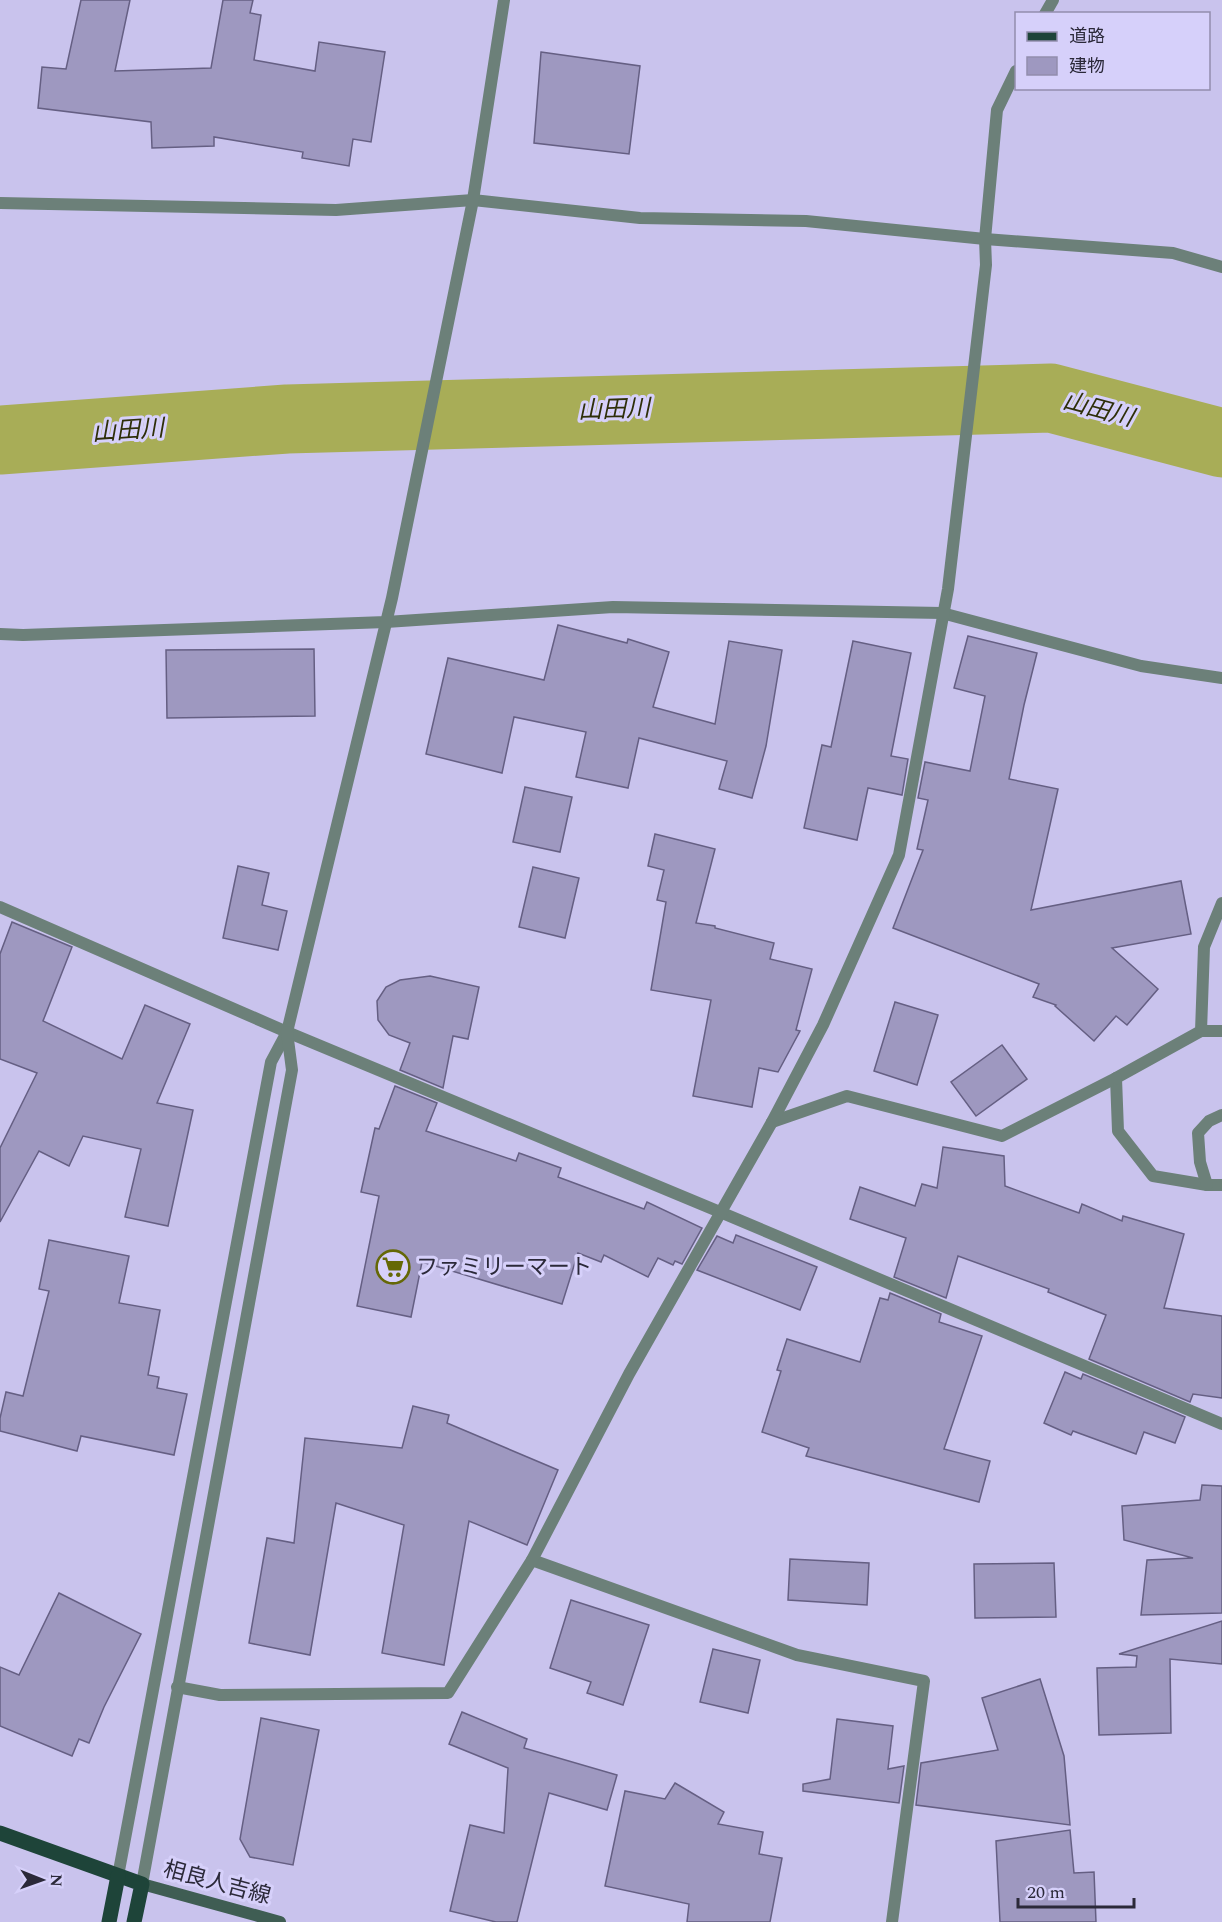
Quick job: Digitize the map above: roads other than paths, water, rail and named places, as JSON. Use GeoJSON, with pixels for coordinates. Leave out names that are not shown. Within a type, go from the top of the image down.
{"type":"FeatureCollection","features":[{"type":"Feature","properties":{"kind":"main road"},"geometry":{"type":"LineString","coordinates":[[0,1833],[142,1884],[134,1922]]}},
{"type":"Feature","properties":{"kind":"main road"},"geometry":{"type":"LineString","coordinates":[[109,1922],[118,1876]]}},
{"type":"Feature","properties":{"kind":"main road","name":"相良人吉線"},"geometry":{"type":"LineString","coordinates":[[142,1884],[280,1922]]}},
{"type":"Feature","properties":{"kind":"street"},"geometry":{"type":"LineString","coordinates":[[118,1876],[271,1062],[286,1032],[392,598],[473,200],[504,0]]}},
{"type":"Feature","properties":{"kind":"street"},"geometry":{"type":"LineString","coordinates":[[177,1688],[220,1695],[448,1693],[532,1560],[628,1374],[772,1122],[823,1025],[899,855],[948,589],[986,265],[985,239],[997,110],[1015,75]]}},
{"type":"Feature","properties":{"kind":"street"},"geometry":{"type":"LineString","coordinates":[[0,203],[336,210],[473,200],[640,218],[806,221],[985,239],[1173,253],[1222,267]]}},
{"type":"Feature","properties":{"kind":"street"},"geometry":{"type":"LineString","coordinates":[[0,634],[386,622],[613,607],[942,613],[1141,666],[1222,678]]}},
{"type":"Feature","properties":{"kind":"street"},"geometry":{"type":"LineString","coordinates":[[1201,1031],[1203,947],[1222,903]]}},
{"type":"Feature","properties":{"kind":"street"},"geometry":{"type":"LineString","coordinates":[[0,907],[286,1032],[1222,1424]]}},
{"type":"Feature","properties":{"kind":"street"},"geometry":{"type":"LineString","coordinates":[[1208,936],[1222,936]]}},
{"type":"Feature","properties":{"kind":"street"},"geometry":{"type":"LineString","coordinates":[[772,1122],[847,1096],[1002,1136],[1116,1078],[1201,1031],[1222,1031]]}},
{"type":"Feature","properties":{"kind":"street"},"geometry":{"type":"LineString","coordinates":[[142,1884],[292,1070],[286,1032]]}},
{"type":"Feature","properties":{"kind":"street"},"geometry":{"type":"LineString","coordinates":[[1116,1078],[1118,1131],[1153,1176],[1207,1185],[1222,1185]]}},
{"type":"Feature","properties":{"kind":"street"},"geometry":{"type":"LineString","coordinates":[[1207,1185],[1200,1162],[1198,1133],[1209,1121],[1222,1115]]}},
{"type":"Feature","properties":{"kind":"street"},"geometry":{"type":"LineString","coordinates":[[532,1560],[797,1655],[924,1681],[892,1922]]}},
{"type":"Feature","properties":{"kind":"waterway","name":"山田川"},"geometry":{"type":"LineString","coordinates":[[0,440],[287,419],[1051,398],[1222,443]]}},
{"type":"Feature","properties":{"kind":"place","name":"ファミリーマート"},"geometry":{"type":"Point","coordinates":[393,1267]}}]}
